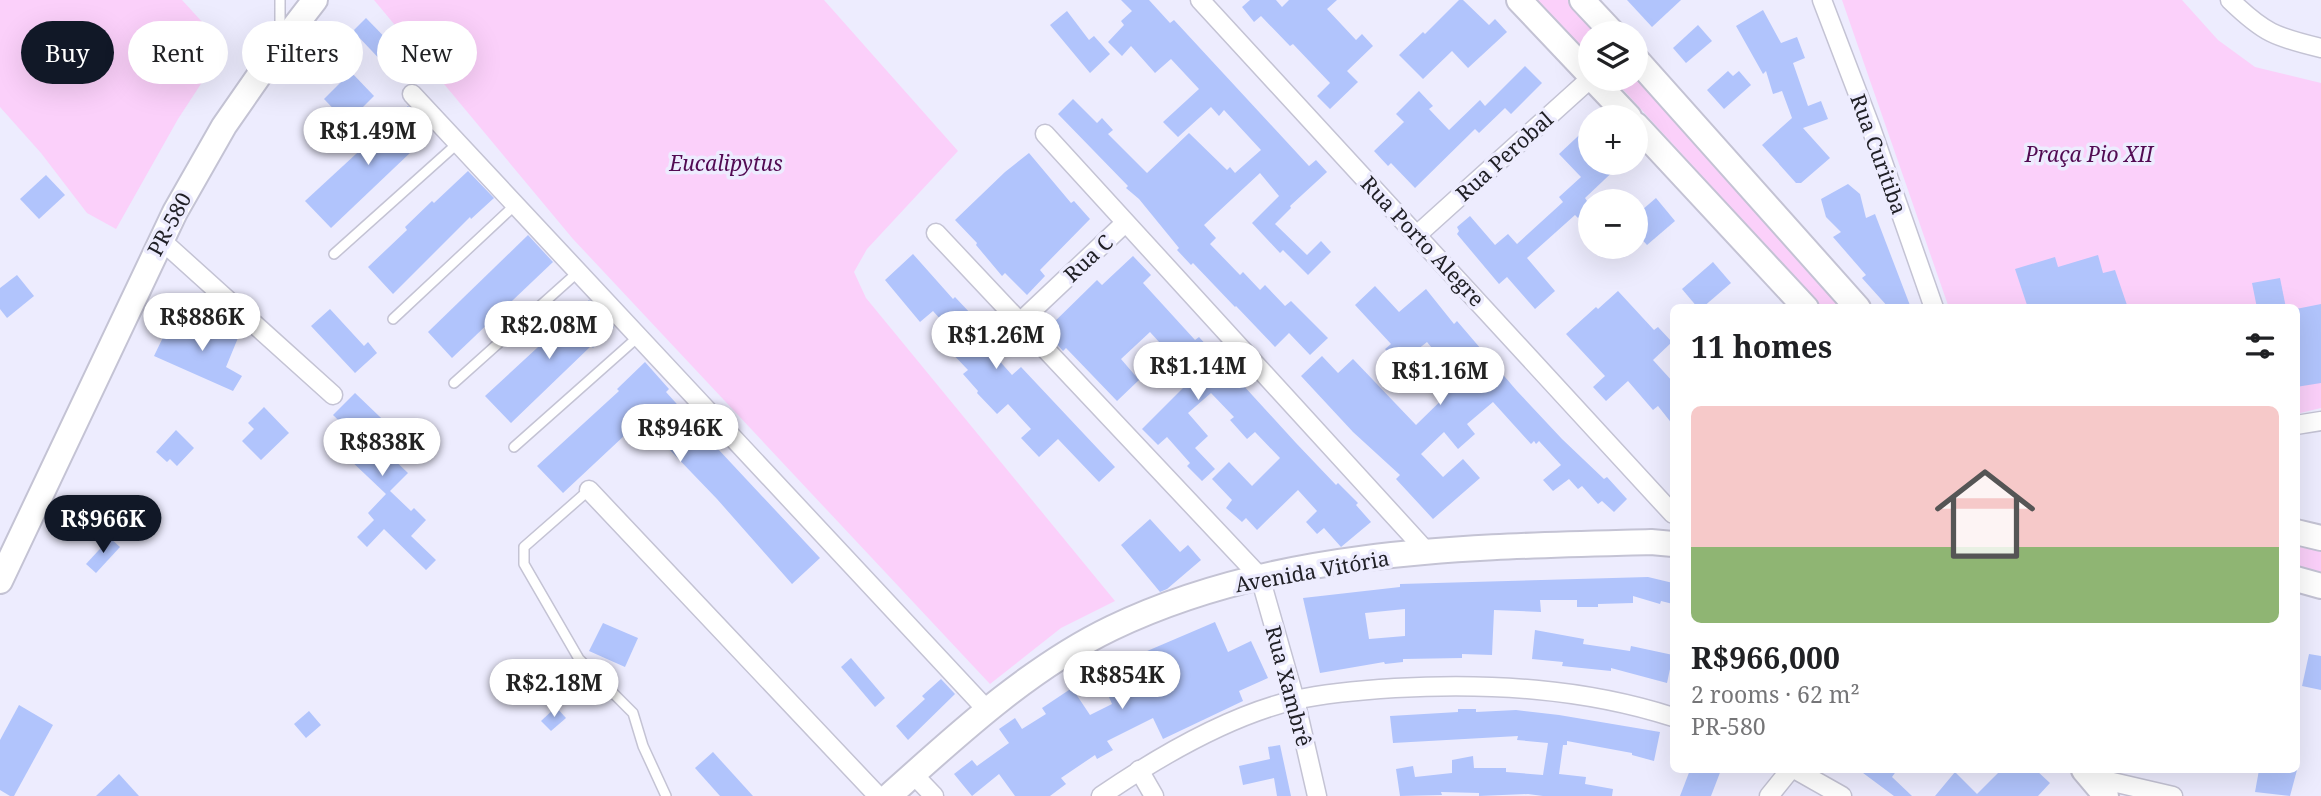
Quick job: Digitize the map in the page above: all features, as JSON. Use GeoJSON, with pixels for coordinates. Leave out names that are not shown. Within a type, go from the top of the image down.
{"type":"FeatureCollection","features":[{"type":"Feature","properties":{"kind":"main road","name":"PR-580"},"geometry":{"type":"LineString","coordinates":[[299,21],[315,0]]}},
{"type":"Feature","properties":{"kind":"main road"},"geometry":{"type":"LineString","coordinates":[[1519,0],[1578,63]]}},
{"type":"Feature","properties":{"kind":"main road"},"geometry":{"type":"LineString","coordinates":[[1582,0],[1602,21]]}},
{"type":"Feature","properties":{"kind":"main road"},"geometry":{"type":"LineString","coordinates":[[1648,72],[1854,304]]}},
{"type":"Feature","properties":{"kind":"main road","name":"PR-580"},"geometry":{"type":"LineString","coordinates":[[0,581],[160,239],[224,126],[253,84]]}},
{"type":"Feature","properties":{"kind":"main road"},"geometry":{"type":"LineString","coordinates":[[1604,91],[1618,105]]}},
{"type":"Feature","properties":{"kind":"main road"},"geometry":{"type":"LineString","coordinates":[[1648,138],[1802,304]]}},
{"type":"Feature","properties":{"kind":"main road"},"geometry":{"type":"LineString","coordinates":[[2300,532],[2321,538]]}},
{"type":"Feature","properties":{"kind":"main road","name":"Avenida Vitória"},"geometry":{"type":"LineString","coordinates":[[889,796],[988,711],[1065,655],[1110,629],[1144,614],[1222,587],[1353,559],[1429,552],[1596,544],[1670,544]]}},
{"type":"Feature","properties":{"kind":"main road"},"geometry":{"type":"LineString","coordinates":[[2300,580],[2321,586]]}},
{"type":"Feature","properties":{"kind":"street","name":"Rua Porto Alegre"},"geometry":{"type":"LineString","coordinates":[[1200,0],[1670,511]]}},
{"type":"Feature","properties":{"kind":"street","name":"Rua Curitiba"},"geometry":{"type":"LineString","coordinates":[[1822,0],[1871,128],[1933,304]]}},
{"type":"Feature","properties":{"kind":"street"},"geometry":{"type":"LineString","coordinates":[[2230,0],[2267,32],[2321,48]]}},
{"type":"Feature","properties":{"kind":"street","name":"Rua Perobal"},"geometry":{"type":"LineString","coordinates":[[1418,234],[1578,91]]}},
{"type":"Feature","properties":{"kind":"street"},"geometry":{"type":"LineString","coordinates":[[412,94],[988,711]]}},
{"type":"Feature","properties":{"kind":"street"},"geometry":{"type":"LineString","coordinates":[[1045,134],[1429,552]]}},
{"type":"Feature","properties":{"kind":"street","name":"Rua C"},"geometry":{"type":"LineString","coordinates":[[1020,321],[1125,223]]}},
{"type":"Feature","properties":{"kind":"street"},"geometry":{"type":"LineString","coordinates":[[936,233],[1260,577]]}},
{"type":"Feature","properties":{"kind":"street"},"geometry":{"type":"LineString","coordinates":[[160,239],[333,395]]}},
{"type":"Feature","properties":{"kind":"street"},"geometry":{"type":"LineString","coordinates":[[2300,424],[2321,421]]}},
{"type":"Feature","properties":{"kind":"street"},"geometry":{"type":"LineString","coordinates":[[589,489],[878,796]]}},
{"type":"Feature","properties":{"kind":"street","name":"Rua Xambrê"},"geometry":{"type":"LineString","coordinates":[[1260,577],[1295,701],[1317,796]]}},
{"type":"Feature","properties":{"kind":"street"},"geometry":{"type":"LineString","coordinates":[[1101,796],[1139,770],[1225,726],[1295,701],[1367,690],[1481,686],[1568,693],[1619,702],[1670,716]]}},
{"type":"Feature","properties":{"kind":"street"},"geometry":{"type":"LineString","coordinates":[[1139,770],[1154,796]]}},
{"type":"Feature","properties":{"kind":"street"},"geometry":{"type":"LineString","coordinates":[[1769,796],[1788,773]]}},
{"type":"Feature","properties":{"kind":"street"},"geometry":{"type":"LineString","coordinates":[[1801,773],[1842,796]]}},
{"type":"Feature","properties":{"kind":"street"},"geometry":{"type":"LineString","coordinates":[[913,774],[934,796]]}},
{"type":"Feature","properties":{"kind":"street"},"geometry":{"type":"LineString","coordinates":[[2093,781],[2173,796]]}},
{"type":"Feature","properties":{"kind":"lane"},"geometry":{"type":"LineString","coordinates":[[280,0],[280,21]]}},
{"type":"Feature","properties":{"kind":"lane"},"geometry":{"type":"LineString","coordinates":[[334,254],[458,143]]}},
{"type":"Feature","properties":{"kind":"lane"},"geometry":{"type":"LineString","coordinates":[[393,319],[515,205]]}},
{"type":"Feature","properties":{"kind":"lane"},"geometry":{"type":"LineString","coordinates":[[454,383],[578,272]]}},
{"type":"Feature","properties":{"kind":"lane"},"geometry":{"type":"LineString","coordinates":[[514,447],[638,337]]}},
{"type":"Feature","properties":{"kind":"lane"},"geometry":{"type":"LineString","coordinates":[[589,489],[524,547],[524,564],[579,659],[633,713],[643,746],[666,796]]}},
{"type":"Feature","properties":{"kind":"green space"},"geometry":{"type":"Polygon","coordinates":[[[0,0],[182,0],[201,21],[128,21],[128,84],[201,84],[116,229],[87,213],[41,153],[0,107],[0,0]]]}},
{"type":"Feature","properties":{"kind":"green space","name":"Eucalipytus"},"geometry":{"type":"Polygon","coordinates":[[[374,0],[824,0],[958,151],[867,249],[854,272],[866,298],[1115,601],[1061,628],[990,684],[573,239],[444,84],[477,84],[477,21],[391,21],[374,0]]]}},
{"type":"Feature","properties":{"kind":"green space"},"geometry":{"type":"Polygon","coordinates":[[[1537,0],[1574,0],[1594,21],[1578,21],[1578,44],[1537,0]]]}},
{"type":"Feature","properties":{"kind":"green space","name":"Praça Pio XII"},"geometry":{"type":"Polygon","coordinates":[[[1842,0],[2182,0],[2218,40],[2255,67],[2321,83],[2321,408],[2300,413],[2300,304],[1948,304],[1842,0]]]}},
{"type":"Feature","properties":{"kind":"green space"},"geometry":{"type":"Polygon","coordinates":[[[1648,83],[1848,304],[1818,304],[1648,117],[1648,105],[1637,105],[1624,91],[1648,91],[1648,83]]]}},
{"type":"Feature","properties":{"kind":"green space"},"geometry":{"type":"Polygon","coordinates":[[[2300,545],[2321,550],[2321,572],[2300,567],[2300,545]]]}},
{"type":"Feature","properties":{"kind":"building"},"geometry":{"type":"Polygon","coordinates":[[[1121,0],[1149,0],[1170,23],[1174,20],[1309,166],[1316,160],[1327,172],[1290,206],[1275,224],[1307,255],[1321,241],[1331,252],[1308,275],[1283,250],[1280,253],[1252,223],[1279,196],[1260,173],[1204,225],[1216,238],[1210,244],[1240,275],[1243,272],[1260,290],[1265,285],[1285,306],[1291,301],[1328,338],[1310,355],[1289,333],[1275,347],[1177,250],[1179,248],[1139,199],[1126,188],[1128,186],[1058,114],[1073,99],[1097,123],[1102,118],[1113,130],[1108,134],[1147,173],[1189,133],[1227,170],[1230,167],[1235,173],[1261,150],[1224,110],[1219,116],[1211,107],[1178,137],[1163,122],[1199,89],[1171,59],[1155,73],[1131,46],[1122,56],[1108,42],[1124,25],[1121,21],[1132,11],[1121,0]]]}},
{"type":"Feature","properties":{"kind":"building"},"geometry":{"type":"Polygon","coordinates":[[[1250,0],[1276,0],[1282,7],[1289,0],[1337,0],[1327,9],[1356,40],[1362,34],[1373,46],[1347,71],[1358,82],[1330,109],[1317,96],[1330,83],[1293,44],[1290,46],[1261,16],[1254,22],[1242,7],[1250,0]]]}},
{"type":"Feature","properties":{"kind":"building"},"geometry":{"type":"Polygon","coordinates":[[[1459,0],[1463,0],[1489,25],[1495,19],[1507,32],[1468,68],[1452,51],[1423,79],[1399,55],[1459,0]]]}},
{"type":"Feature","properties":{"kind":"building"},"geometry":{"type":"Polygon","coordinates":[[[1627,0],[1681,0],[1652,27],[1627,0]]]}},
{"type":"Feature","properties":{"kind":"building"},"geometry":{"type":"Polygon","coordinates":[[[1763,10],[1781,43],[1797,37],[1805,58],[1793,63],[1808,106],[1821,101],[1828,119],[1803,128],[1830,158],[1801,183],[1796,183],[1762,145],[1792,118],[1782,91],[1773,94],[1766,71],[1763,74],[1736,26],[1763,10]]]}},
{"type":"Feature","properties":{"kind":"building"},"geometry":{"type":"Polygon","coordinates":[[[1067,11],[1089,40],[1094,36],[1110,54],[1090,73],[1050,25],[1067,11]]]}},
{"type":"Feature","properties":{"kind":"building"},"geometry":{"type":"Polygon","coordinates":[[[366,18],[377,29],[377,56],[363,42],[363,21],[366,18]]]}},
{"type":"Feature","properties":{"kind":"building"},"geometry":{"type":"Polygon","coordinates":[[[1698,25],[1712,41],[1686,63],[1673,48],[1698,25]]]}},
{"type":"Feature","properties":{"kind":"building"},"geometry":{"type":"Polygon","coordinates":[[[1525,66],[1542,83],[1511,114],[1505,108],[1479,133],[1475,129],[1415,188],[1391,163],[1388,166],[1374,151],[1404,122],[1396,114],[1419,91],[1433,106],[1429,109],[1449,130],[1480,100],[1485,106],[1525,66]]]}},
{"type":"Feature","properties":{"kind":"building"},"geometry":{"type":"Polygon","coordinates":[[[1728,71],[1733,76],[1739,71],[1751,85],[1724,109],[1707,90],[1728,71]]]}},
{"type":"Feature","properties":{"kind":"building"},"geometry":{"type":"Polygon","coordinates":[[[339,84],[362,84],[374,96],[347,123],[324,99],[339,84]]]}},
{"type":"Feature","properties":{"kind":"building"},"geometry":{"type":"Polygon","coordinates":[[[408,106],[432,132],[331,228],[305,201],[408,106]]]}},
{"type":"Feature","properties":{"kind":"building"},"geometry":{"type":"Polygon","coordinates":[[[1578,136],[1578,174],[1559,154],[1578,136]]]}},
{"type":"Feature","properties":{"kind":"building"},"geometry":{"type":"Polygon","coordinates":[[[1029,153],[1071,203],[1074,201],[1090,219],[1040,270],[1045,276],[1027,295],[1005,273],[1002,276],[955,220],[1029,153]]]}},
{"type":"Feature","properties":{"kind":"building"},"geometry":{"type":"Polygon","coordinates":[[[468,171],[494,198],[471,219],[470,217],[393,294],[368,267],[407,230],[405,227],[432,201],[434,203],[468,171]]]}},
{"type":"Feature","properties":{"kind":"building"},"geometry":{"type":"Polygon","coordinates":[[[46,175],[65,195],[39,219],[20,199],[46,175]]]}},
{"type":"Feature","properties":{"kind":"building"},"geometry":{"type":"Polygon","coordinates":[[[1579,175],[1609,175],[1595,189],[1578,189],[1578,218],[1575,215],[1527,258],[1555,291],[1535,309],[1507,277],[1499,284],[1457,234],[1457,227],[1470,216],[1495,245],[1508,234],[1517,244],[1563,202],[1559,197],[1581,177],[1579,175]]]}},
{"type":"Feature","properties":{"kind":"building"},"geometry":{"type":"Polygon","coordinates":[[[1848,184],[1860,194],[1866,218],[1875,214],[1909,304],[1885,304],[1862,278],[1866,275],[1833,237],[1841,232],[1826,217],[1821,199],[1848,184]]]}},
{"type":"Feature","properties":{"kind":"building"},"geometry":{"type":"Polygon","coordinates":[[[1656,198],[1675,221],[1648,244],[1648,205],[1656,198]]]}},
{"type":"Feature","properties":{"kind":"building"},"geometry":{"type":"Polygon","coordinates":[[[528,235],[553,262],[452,358],[428,332],[528,235]]]}},
{"type":"Feature","properties":{"kind":"building"},"geometry":{"type":"Polygon","coordinates":[[[913,254],[953,299],[955,297],[972,315],[965,322],[1012,375],[1021,367],[1115,467],[1099,482],[1058,439],[1039,457],[1021,438],[1031,429],[1008,404],[997,414],[977,393],[963,374],[968,370],[947,348],[957,338],[933,311],[920,322],[885,280],[913,254]]]}},
{"type":"Feature","properties":{"kind":"building"},"geometry":{"type":"Polygon","coordinates":[[[2098,255],[2103,273],[2115,270],[2127,304],[2027,304],[2015,269],[2055,257],[2058,267],[2098,255]]]}},
{"type":"Feature","properties":{"kind":"building"},"geometry":{"type":"Polygon","coordinates":[[[1133,256],[1151,275],[1143,283],[1195,340],[1199,337],[1336,485],[1338,483],[1358,503],[1356,505],[1371,522],[1341,547],[1324,528],[1317,534],[1306,522],[1317,511],[1298,490],[1257,530],[1246,518],[1242,522],[1226,508],[1232,500],[1212,479],[1229,462],[1252,486],[1280,458],[1255,432],[1247,439],[1230,420],[1234,417],[1211,393],[1188,413],[1208,436],[1195,448],[1215,469],[1202,481],[1187,466],[1190,463],[1167,437],[1158,445],[1142,429],[1195,376],[1173,350],[1169,353],[1150,332],[1121,359],[1139,380],[1117,401],[1066,348],[1063,351],[1045,331],[1097,280],[1102,285],[1133,256]]]}},
{"type":"Feature","properties":{"kind":"building"},"geometry":{"type":"Polygon","coordinates":[[[1713,262],[1731,283],[1707,304],[1695,304],[1682,289],[1713,262]]]}},
{"type":"Feature","properties":{"kind":"building"},"geometry":{"type":"Polygon","coordinates":[[[17,275],[34,296],[7,318],[0,309],[0,288],[17,275]]]}},
{"type":"Feature","properties":{"kind":"building"},"geometry":{"type":"Polygon","coordinates":[[[2280,278],[2285,304],[2256,304],[2252,283],[2280,278]]]}},
{"type":"Feature","properties":{"kind":"building"},"geometry":{"type":"Polygon","coordinates":[[[1375,286],[1399,312],[1426,289],[1454,324],[1457,321],[1562,439],[1604,479],[1607,477],[1627,499],[1614,512],[1602,501],[1598,504],[1582,486],[1578,489],[1569,479],[1553,491],[1543,480],[1561,465],[1539,441],[1531,444],[1493,402],[1467,424],[1475,434],[1458,449],[1444,432],[1421,454],[1443,477],[1463,459],[1480,478],[1433,519],[1396,479],[1400,475],[1353,432],[1301,376],[1322,356],[1338,373],[1353,359],[1416,425],[1460,382],[1427,342],[1398,365],[1385,349],[1391,344],[1355,305],[1375,286]]]}},
{"type":"Feature","properties":{"kind":"building"},"geometry":{"type":"Polygon","coordinates":[[[1618,291],[1654,330],[1658,327],[1670,340],[1670,344],[1653,360],[1670,379],[1670,421],[1658,406],[1653,410],[1628,381],[1606,401],[1593,387],[1605,376],[1566,334],[1596,307],[1598,309],[1618,291]]]}},
{"type":"Feature","properties":{"kind":"building"},"geometry":{"type":"Polygon","coordinates":[[[589,300],[614,327],[511,423],[485,396],[589,300]]]}},
{"type":"Feature","properties":{"kind":"building"},"geometry":{"type":"Polygon","coordinates":[[[2321,304],[2321,383],[2300,386],[2300,308],[2321,304]]]}},
{"type":"Feature","properties":{"kind":"building"},"geometry":{"type":"Polygon","coordinates":[[[330,309],[364,346],[368,342],[377,353],[355,373],[311,326],[330,309]]]}},
{"type":"Feature","properties":{"kind":"building"},"geometry":{"type":"Polygon","coordinates":[[[207,318],[240,333],[226,367],[242,376],[233,391],[154,356],[169,325],[198,338],[207,318]]]}},
{"type":"Feature","properties":{"kind":"building"},"geometry":{"type":"Polygon","coordinates":[[[645,362],[669,389],[666,392],[820,558],[792,584],[717,499],[641,420],[563,493],[537,466],[619,391],[617,389],[645,362]]]}},
{"type":"Feature","properties":{"kind":"building"},"geometry":{"type":"Polygon","coordinates":[[[355,393],[403,439],[388,454],[408,473],[390,491],[411,511],[414,508],[426,520],[411,536],[436,560],[426,570],[384,529],[367,547],[357,537],[374,520],[368,513],[386,494],[348,458],[362,443],[333,415],[355,393]]]}},
{"type":"Feature","properties":{"kind":"building"},"geometry":{"type":"Polygon","coordinates":[[[264,407],[289,433],[261,460],[242,441],[254,429],[248,423],[264,407]]]}},
{"type":"Feature","properties":{"kind":"building"},"geometry":{"type":"Polygon","coordinates":[[[176,430],[194,448],[177,466],[170,459],[167,462],[156,452],[176,430]]]}},
{"type":"Feature","properties":{"kind":"building"},"geometry":{"type":"Polygon","coordinates":[[[111,503],[126,517],[111,532],[97,518],[111,503]]]}},
{"type":"Feature","properties":{"kind":"building"},"geometry":{"type":"Polygon","coordinates":[[[1150,519],[1180,552],[1188,545],[1201,560],[1160,592],[1121,545],[1150,519]]]}},
{"type":"Feature","properties":{"kind":"building"},"geometry":{"type":"Polygon","coordinates":[[[110,538],[120,547],[96,573],[86,564],[110,538]]]}},
{"type":"Feature","properties":{"kind":"building"},"geometry":{"type":"Polygon","coordinates":[[[1648,577],[1670,582],[1670,603],[1661,601],[1660,604],[1633,596],[1633,603],[1598,604],[1598,607],[1577,607],[1577,600],[1540,600],[1541,612],[1494,610],[1492,655],[1462,654],[1462,658],[1403,659],[1403,662],[1384,662],[1320,673],[1303,598],[1400,587],[1400,584],[1648,577]],[[1405,609],[1365,613],[1369,639],[1405,636],[1405,609]]]}},
{"type":"Feature","properties":{"kind":"building"},"geometry":{"type":"Polygon","coordinates":[[[1215,622],[1228,652],[1251,641],[1268,678],[1239,691],[1243,701],[1163,739],[1153,718],[1107,741],[1113,750],[1097,759],[1095,755],[1061,778],[1066,784],[1050,796],[1015,796],[999,774],[972,796],[954,774],[972,760],[977,766],[1009,743],[999,729],[1015,718],[1022,729],[1046,714],[1042,708],[1072,688],[1090,715],[1112,704],[1098,672],[1215,622]]]}},
{"type":"Feature","properties":{"kind":"building"},"geometry":{"type":"Polygon","coordinates":[[[603,623],[638,638],[625,667],[589,651],[603,623]]]}},
{"type":"Feature","properties":{"kind":"building"},"geometry":{"type":"Polygon","coordinates":[[[1535,630],[1584,639],[1583,644],[1630,651],[1631,646],[1670,654],[1670,669],[1667,683],[1611,668],[1611,671],[1562,666],[1563,662],[1532,659],[1535,630]]]}},
{"type":"Feature","properties":{"kind":"building"},"geometry":{"type":"Polygon","coordinates":[[[2309,654],[2321,656],[2321,690],[2302,686],[2309,654]]]}},
{"type":"Feature","properties":{"kind":"building"},"geometry":{"type":"Polygon","coordinates":[[[851,658],[885,698],[875,707],[841,667],[851,658]]]}},
{"type":"Feature","properties":{"kind":"building"},"geometry":{"type":"Polygon","coordinates":[[[941,679],[955,694],[908,740],[896,726],[925,699],[922,696],[941,679]]]}},
{"type":"Feature","properties":{"kind":"building"},"geometry":{"type":"Polygon","coordinates":[[[19,705],[53,725],[14,796],[10,796],[0,790],[0,740],[19,705]]]}},
{"type":"Feature","properties":{"kind":"building"},"geometry":{"type":"Polygon","coordinates":[[[556,707],[566,718],[551,731],[541,721],[556,707]]]}},
{"type":"Feature","properties":{"kind":"building"},"geometry":{"type":"Polygon","coordinates":[[[1458,709],[1476,709],[1476,712],[1516,710],[1660,732],[1654,761],[1632,753],[1567,741],[1567,745],[1563,745],[1559,774],[1586,777],[1585,784],[1613,789],[1612,796],[1479,796],[1479,793],[1441,792],[1442,795],[1400,796],[1396,769],[1413,766],[1415,777],[1452,773],[1452,760],[1473,756],[1474,768],[1506,768],[1506,772],[1543,775],[1548,743],[1517,740],[1518,736],[1393,743],[1390,716],[1458,712],[1458,709]]]}},
{"type":"Feature","properties":{"kind":"building"},"geometry":{"type":"Polygon","coordinates":[[[309,711],[321,725],[306,738],[294,724],[309,711]]]}},
{"type":"Feature","properties":{"kind":"building"},"geometry":{"type":"Polygon","coordinates":[[[1280,745],[1291,796],[1277,796],[1274,778],[1243,785],[1239,766],[1270,759],[1268,747],[1280,745]]]}},
{"type":"Feature","properties":{"kind":"building"},"geometry":{"type":"Polygon","coordinates":[[[713,752],[753,796],[720,796],[695,768],[713,752]]]}},
{"type":"Feature","properties":{"kind":"building"},"geometry":{"type":"Polygon","coordinates":[[[1689,773],[1720,773],[1711,796],[1680,796],[1689,773]]]}},
{"type":"Feature","properties":{"kind":"building"},"geometry":{"type":"Polygon","coordinates":[[[1863,773],[1895,773],[1892,777],[1912,796],[1894,796],[1863,773]]]}},
{"type":"Feature","properties":{"kind":"building"},"geometry":{"type":"Polygon","coordinates":[[[1954,773],[1977,794],[1998,773],[2039,773],[2050,783],[2038,796],[1935,796],[1954,773]]]}},
{"type":"Feature","properties":{"kind":"building"},"geometry":{"type":"Polygon","coordinates":[[[2258,773],[2296,773],[2290,796],[2255,792],[2258,773]]]}},
{"type":"Feature","properties":{"kind":"building"},"geometry":{"type":"Polygon","coordinates":[[[119,774],[139,796],[96,796],[119,774]]]}}]}
